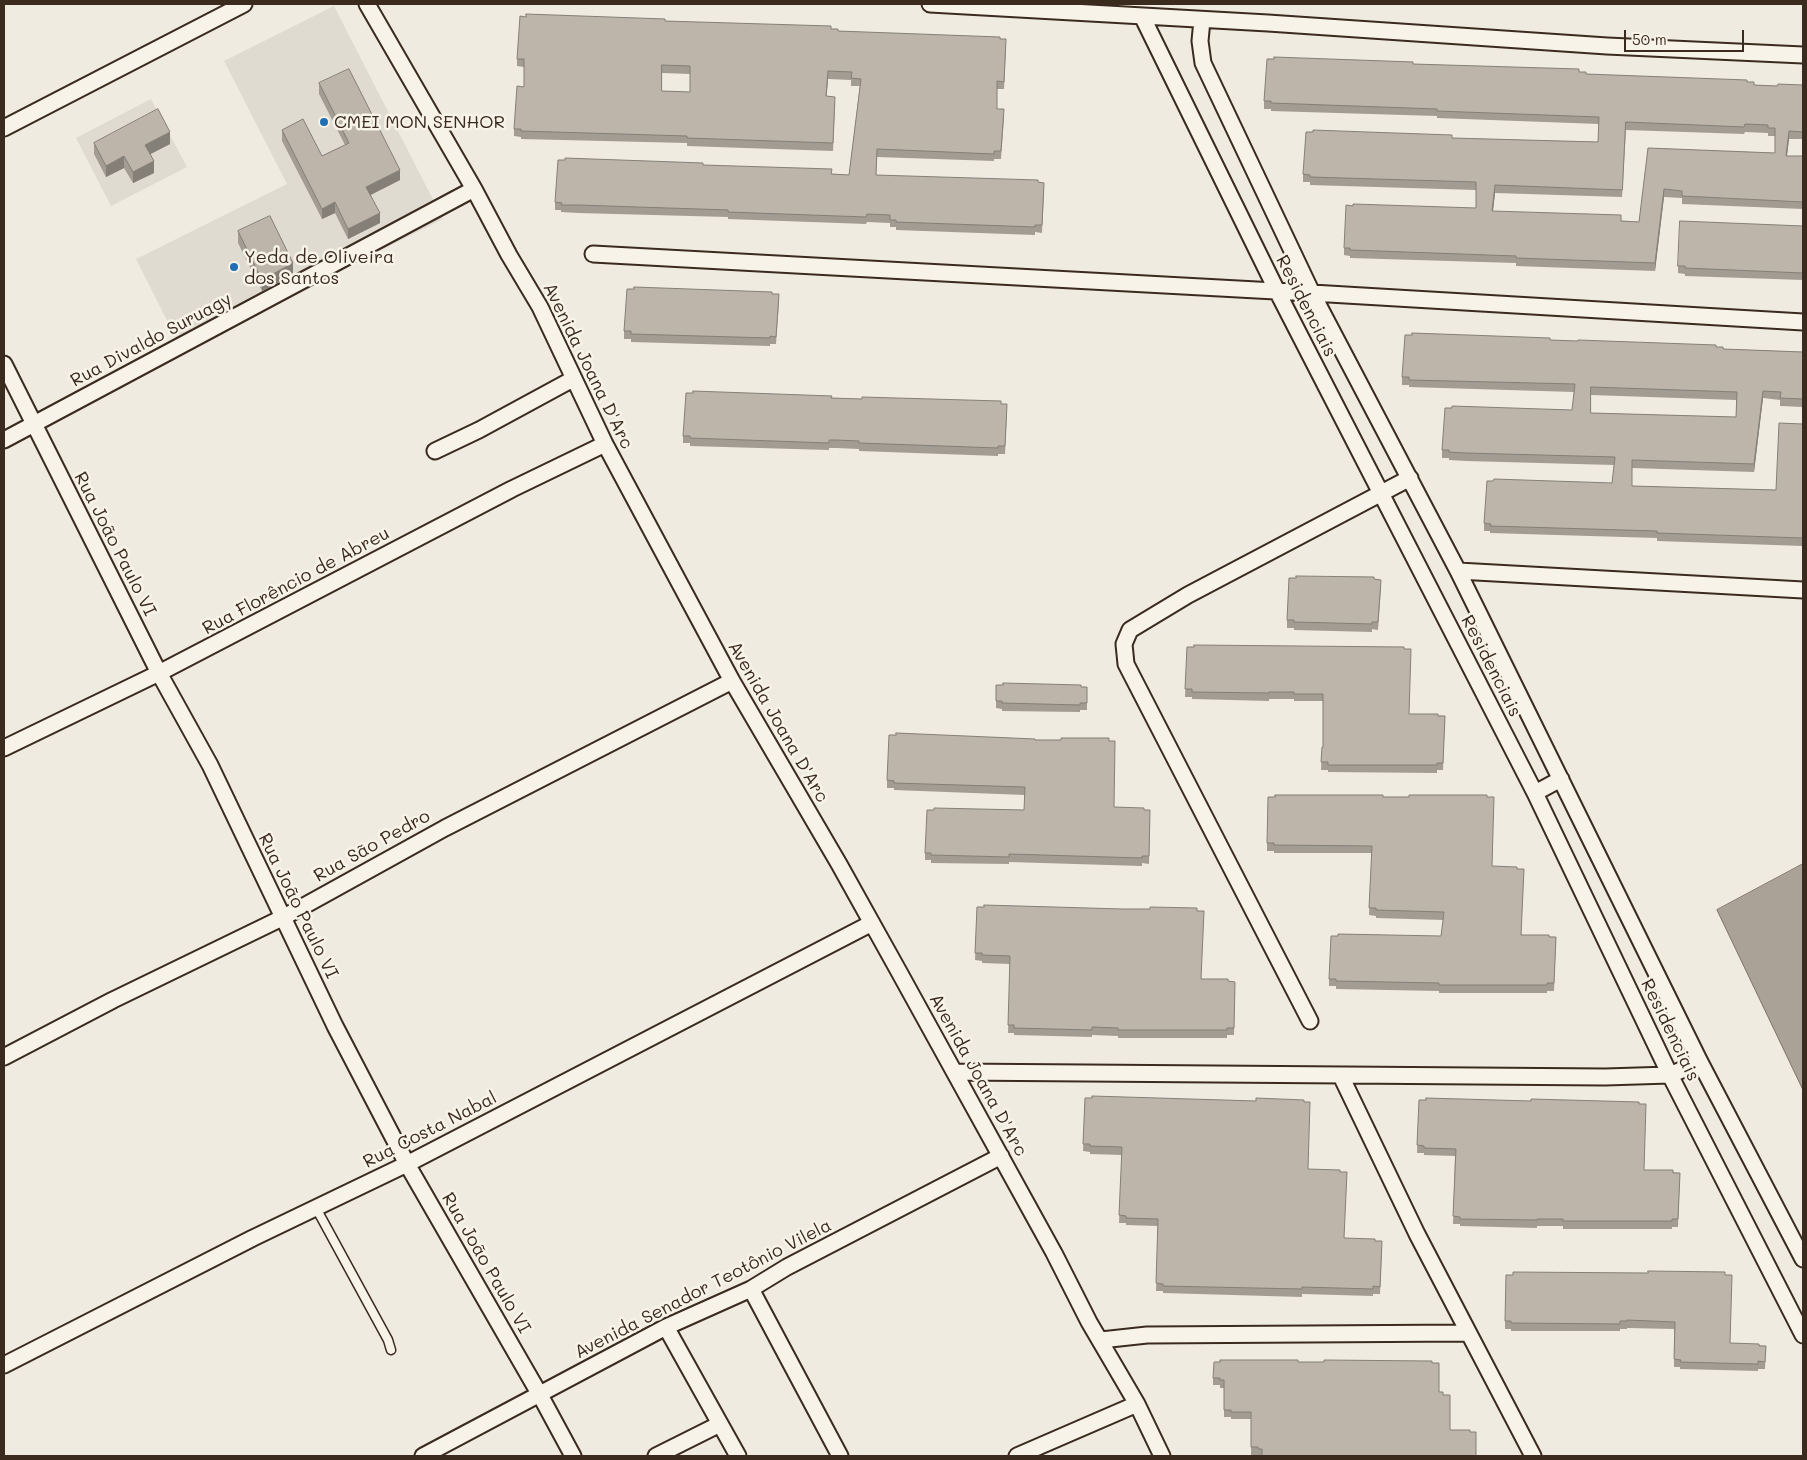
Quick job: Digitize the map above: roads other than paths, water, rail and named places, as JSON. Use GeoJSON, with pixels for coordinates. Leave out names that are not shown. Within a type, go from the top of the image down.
{"type":"FeatureCollection","features":[{"type":"Feature","properties":{"kind":"street"},"geometry":{"type":"LineString","coordinates":[[4,128],[244,4]]}},
{"type":"Feature","properties":{"kind":"street","name":"Avenida Joana D'Arc"},"geometry":{"type":"LineString","coordinates":[[367,4],[540,307],[604,444],[732,681],[840,864],[1054,1252],[1089,1322],[1137,1404],[1162,1456]]}},
{"type":"Feature","properties":{"kind":"street"},"geometry":{"type":"LineString","coordinates":[[930,4],[1607,46],[1803,55]]}},
{"type":"Feature","properties":{"kind":"street","name":"Residenciais"},"geometry":{"type":"LineString","coordinates":[[1142,16],[1276,291],[1535,793],[1670,1075],[1803,1335]]}},
{"type":"Feature","properties":{"kind":"street","name":"Residenciais"},"geometry":{"type":"LineString","coordinates":[[1202,20],[1200,41],[1203,63],[1312,293],[1458,571],[1700,1062],[1803,1259]]}},
{"type":"Feature","properties":{"kind":"street","name":"Rua Divaldo Suruagy"},"geometry":{"type":"LineString","coordinates":[[4,440],[474,189]]}},
{"type":"Feature","properties":{"kind":"street"},"geometry":{"type":"LineString","coordinates":[[593,254],[1803,322]]}},
{"type":"Feature","properties":{"kind":"street","name":"Rua João Paulo VI"},"geometry":{"type":"LineString","coordinates":[[4,364],[159,673],[210,765],[335,1026],[407,1164],[540,1395],[572,1456]]}},
{"type":"Feature","properties":{"kind":"street"},"geometry":{"type":"LineString","coordinates":[[435,451],[479,430],[573,379]]}},
{"type":"Feature","properties":{"kind":"street","name":"Rua Florêncio de Abreu"},"geometry":{"type":"LineString","coordinates":[[4,748],[159,673],[512,489],[604,444]]}},
{"type":"Feature","properties":{"kind":"street"},"geometry":{"type":"LineString","coordinates":[[1310,1021],[1126,664],[1124,644],[1130,630],[1188,595],[1410,478]]}},
{"type":"Feature","properties":{"kind":"street"},"geometry":{"type":"LineString","coordinates":[[1458,571],[1803,590]]}},
{"type":"Feature","properties":{"kind":"street","name":"Rua São Pedro"},"geometry":{"type":"LineString","coordinates":[[4,1057],[113,1000],[284,917],[445,828],[732,681]]}},
{"type":"Feature","properties":{"kind":"street"},"geometry":{"type":"LineString","coordinates":[[1535,793],[1561,779]]}},
{"type":"Feature","properties":{"kind":"street","name":"Rua Costa Nabal"},"geometry":{"type":"LineString","coordinates":[[4,1365],[253,1238],[407,1164],[872,923]]}},
{"type":"Feature","properties":{"kind":"street"},"geometry":{"type":"LineString","coordinates":[[955,1072],[1605,1077],[1670,1075],[1700,1062]]}},
{"type":"Feature","properties":{"kind":"street"},"geometry":{"type":"LineString","coordinates":[[1341,1076],[1467,1333],[1533,1456]]}},
{"type":"Feature","properties":{"kind":"street","name":"Avenida Senador Teotônio Vilela"},"geometry":{"type":"LineString","coordinates":[[423,1456],[666,1327],[751,1288],[787,1267],[1001,1156]]}},
{"type":"Feature","properties":{"kind":"street"},"geometry":{"type":"LineString","coordinates":[[751,1288],[840,1456]]}},
{"type":"Feature","properties":{"kind":"street"},"geometry":{"type":"LineString","coordinates":[[666,1327],[738,1456]]}},
{"type":"Feature","properties":{"kind":"street"},"geometry":{"type":"LineString","coordinates":[[1101,1340],[1147,1335],[1467,1333]]}},
{"type":"Feature","properties":{"kind":"street"},"geometry":{"type":"LineString","coordinates":[[1017,1456],[1137,1404]]}},
{"type":"Feature","properties":{"kind":"street"},"geometry":{"type":"LineString","coordinates":[[656,1456],[720,1424]]}},
{"type":"Feature","properties":{"kind":"lane"},"geometry":{"type":"LineString","coordinates":[[316,1208],[388,1340],[391,1350]]}},
{"type":"Feature","properties":{"kind":"place","name":"CMEI MON SENHOR"},"geometry":{"type":"Point","coordinates":[324,122]}},
{"type":"Feature","properties":{"kind":"place","name":"Yeda de Oliveira dos Santos"},"geometry":{"type":"Point","coordinates":[234,267]}}]}
